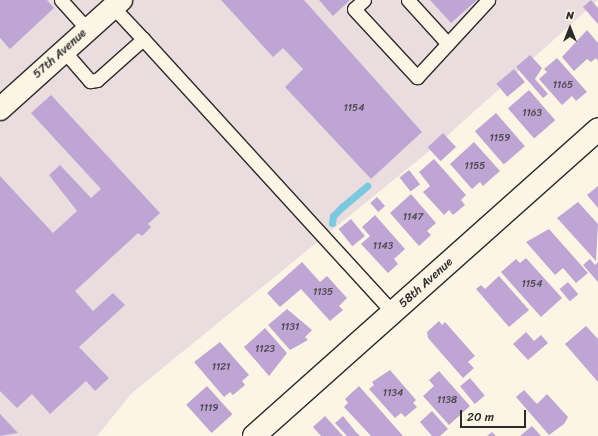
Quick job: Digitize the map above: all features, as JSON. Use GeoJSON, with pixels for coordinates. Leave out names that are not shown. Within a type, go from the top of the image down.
{"type":"FeatureCollection","features":[{"type":"Feature","properties":{"kind":"street","name":"57th Avenue"},"geometry":{"type":"LineString","coordinates":[[0,109],[117,3]]}},
{"type":"Feature","properties":{"kind":"street","name":"58th Avenue"},"geometry":{"type":"LineString","coordinates":[[254,436],[598,129]]}},
{"type":"Feature","properties":{"kind":"lane"},"geometry":{"type":"LineString","coordinates":[[61,0],[87,30]]}},
{"type":"Feature","properties":{"kind":"lane"},"geometry":{"type":"LineString","coordinates":[[364,0],[354,9],[417,78],[488,0]]}},
{"type":"Feature","properties":{"kind":"lane"},"geometry":{"type":"LineString","coordinates":[[408,0],[448,44]]}},
{"type":"Feature","properties":{"kind":"lane"},"geometry":{"type":"LineString","coordinates":[[117,3],[143,39],[393,313]]}},
{"type":"Feature","properties":{"kind":"lane"},"geometry":{"type":"LineString","coordinates":[[64,51],[90,81],[97,80],[143,39]]}},
{"type":"Feature","properties":{"kind":"shaded area"},"geometry":{"type":"Polygon","coordinates":[[[0,0],[598,0],[439,143],[132,393],[97,436],[0,436],[0,0]]]}},
{"type":"Feature","properties":{"kind":"building"},"geometry":{"type":"Polygon","coordinates":[[[0,0],[47,0],[54,8],[10,49],[0,38],[0,0]]]}},
{"type":"Feature","properties":{"kind":"building"},"geometry":{"type":"Polygon","coordinates":[[[221,0],[304,0],[422,132],[371,179],[285,87],[303,69],[283,48],[273,57],[221,0]]]}},
{"type":"Feature","properties":{"kind":"building"},"geometry":{"type":"Polygon","coordinates":[[[319,0],[350,0],[333,16],[319,0]]]}},
{"type":"Feature","properties":{"kind":"building"},"geometry":{"type":"Polygon","coordinates":[[[430,0],[477,0],[451,23],[430,0]]]}},
{"type":"Feature","properties":{"kind":"building"},"geometry":{"type":"Polygon","coordinates":[[[591,0],[598,8],[598,24],[583,7],[591,0]]]}},
{"type":"Feature","properties":{"kind":"building"},"geometry":{"type":"Polygon","coordinates":[[[587,30],[598,43],[598,61],[596,58],[591,62],[587,59],[574,71],[562,57],[587,30]]]}},
{"type":"Feature","properties":{"kind":"building"},"geometry":{"type":"Polygon","coordinates":[[[530,55],[542,68],[535,79],[548,94],[543,98],[516,67],[530,55]]]}},
{"type":"Feature","properties":{"kind":"building"},"geometry":{"type":"Polygon","coordinates":[[[557,58],[587,92],[576,101],[572,96],[562,105],[539,79],[547,72],[544,69],[557,58]]]}},
{"type":"Feature","properties":{"kind":"building"},"geometry":{"type":"Polygon","coordinates":[[[514,69],[525,82],[507,97],[496,84],[514,69]]]}},
{"type":"Feature","properties":{"kind":"building"},"geometry":{"type":"Polygon","coordinates":[[[529,90],[555,120],[534,139],[508,108],[529,90]]]}},
{"type":"Feature","properties":{"kind":"building"},"geometry":{"type":"Polygon","coordinates":[[[51,95],[160,213],[148,224],[151,227],[142,236],[138,233],[75,291],[93,311],[113,293],[125,305],[79,347],[109,378],[95,391],[86,381],[50,414],[32,394],[17,408],[0,391],[0,176],[53,233],[77,211],[49,175],[60,165],[91,198],[101,189],[31,113],[51,95]]]}},
{"type":"Feature","properties":{"kind":"building"},"geometry":{"type":"Polygon","coordinates":[[[496,113],[525,146],[504,165],[475,131],[496,113]]]}},
{"type":"Feature","properties":{"kind":"building"},"geometry":{"type":"Polygon","coordinates":[[[443,133],[456,147],[441,161],[428,147],[443,133]]]}},
{"type":"Feature","properties":{"kind":"building"},"geometry":{"type":"Polygon","coordinates":[[[474,142],[500,171],[483,186],[480,182],[472,189],[450,164],[474,142]]]}},
{"type":"Feature","properties":{"kind":"building"},"geometry":{"type":"Polygon","coordinates":[[[434,159],[466,195],[461,200],[465,205],[453,215],[449,210],[444,215],[423,192],[430,186],[419,172],[434,159]]]}},
{"type":"Feature","properties":{"kind":"building"},"geometry":{"type":"Polygon","coordinates":[[[409,170],[420,184],[411,192],[400,177],[409,170]]]}},
{"type":"Feature","properties":{"kind":"building"},"geometry":{"type":"Polygon","coordinates":[[[598,186],[598,208],[587,195],[598,186]]]}},
{"type":"Feature","properties":{"kind":"building"},"geometry":{"type":"Polygon","coordinates":[[[411,194],[436,223],[427,231],[431,235],[419,246],[390,213],[411,194]]]}},
{"type":"Feature","properties":{"kind":"building"},"geometry":{"type":"Polygon","coordinates":[[[377,197],[385,206],[378,212],[370,203],[377,197]]]}},
{"type":"Feature","properties":{"kind":"building"},"geometry":{"type":"Polygon","coordinates":[[[578,202],[598,224],[596,261],[557,218],[578,202]]]}},
{"type":"Feature","properties":{"kind":"building"},"geometry":{"type":"Polygon","coordinates":[[[375,215],[405,249],[394,259],[398,264],[388,273],[361,244],[370,236],[362,227],[375,215]]]}},
{"type":"Feature","properties":{"kind":"building"},"geometry":{"type":"Polygon","coordinates":[[[351,219],[365,236],[352,246],[339,229],[351,219]]]}},
{"type":"Feature","properties":{"kind":"building"},"geometry":{"type":"Polygon","coordinates":[[[549,229],[588,273],[576,283],[563,268],[555,275],[526,242],[549,229]]]}},
{"type":"Feature","properties":{"kind":"building"},"geometry":{"type":"Polygon","coordinates":[[[526,258],[562,298],[541,317],[501,272],[516,259],[520,263],[526,258]]]}},
{"type":"Feature","properties":{"kind":"building"},"geometry":{"type":"Polygon","coordinates":[[[590,259],[595,265],[598,262],[598,282],[583,265],[590,259]]]}},
{"type":"Feature","properties":{"kind":"building"},"geometry":{"type":"Polygon","coordinates":[[[302,262],[320,282],[327,276],[347,298],[339,306],[343,310],[330,321],[301,289],[280,307],[267,293],[302,262]]]}},
{"type":"Feature","properties":{"kind":"building"},"geometry":{"type":"Polygon","coordinates":[[[499,276],[529,310],[509,327],[476,289],[481,285],[485,289],[499,276]]]}},
{"type":"Feature","properties":{"kind":"building"},"geometry":{"type":"Polygon","coordinates":[[[568,282],[578,294],[570,301],[560,289],[568,282]]]}},
{"type":"Feature","properties":{"kind":"building"},"geometry":{"type":"Polygon","coordinates":[[[287,309],[312,330],[305,337],[308,340],[290,350],[268,325],[287,309]]]}},
{"type":"Feature","properties":{"kind":"building"},"geometry":{"type":"Polygon","coordinates":[[[439,321],[442,325],[445,322],[475,356],[468,362],[474,368],[463,378],[428,338],[427,332],[439,321]]]}},
{"type":"Feature","properties":{"kind":"building"},"geometry":{"type":"Polygon","coordinates":[[[586,326],[598,339],[598,382],[565,344],[586,326]]]}},
{"type":"Feature","properties":{"kind":"building"},"geometry":{"type":"Polygon","coordinates":[[[265,328],[287,353],[269,376],[244,347],[265,328]]]}},
{"type":"Feature","properties":{"kind":"building"},"geometry":{"type":"Polygon","coordinates":[[[526,332],[534,341],[541,335],[548,343],[528,360],[513,344],[526,332]]]}},
{"type":"Feature","properties":{"kind":"building"},"geometry":{"type":"Polygon","coordinates":[[[220,342],[249,375],[242,381],[245,385],[233,395],[230,392],[224,397],[194,362],[220,342]]]}},
{"type":"Feature","properties":{"kind":"building"},"geometry":{"type":"Polygon","coordinates":[[[390,370],[416,400],[413,403],[417,407],[405,417],[401,413],[395,418],[369,389],[374,385],[372,382],[390,370]]]}},
{"type":"Feature","properties":{"kind":"building"},"geometry":{"type":"Polygon","coordinates":[[[439,371],[470,406],[449,425],[423,396],[434,386],[429,380],[439,371]]]}},
{"type":"Feature","properties":{"kind":"building"},"geometry":{"type":"Polygon","coordinates":[[[470,378],[485,396],[475,404],[460,386],[470,378]]]}},
{"type":"Feature","properties":{"kind":"building"},"geometry":{"type":"Polygon","coordinates":[[[207,386],[232,414],[212,433],[186,405],[207,386]]]}},
{"type":"Feature","properties":{"kind":"building"},"geometry":{"type":"Polygon","coordinates":[[[359,386],[403,436],[371,436],[344,407],[348,403],[345,399],[359,386]]]}},
{"type":"Feature","properties":{"kind":"building"},"geometry":{"type":"Polygon","coordinates":[[[524,390],[537,404],[547,394],[568,417],[564,424],[549,435],[516,397],[524,390]]]}},
{"type":"Feature","properties":{"kind":"building"},"geometry":{"type":"Polygon","coordinates":[[[432,411],[448,429],[440,436],[432,436],[420,422],[432,411]]]}},
{"type":"Feature","properties":{"kind":"building"},"geometry":{"type":"Polygon","coordinates":[[[0,414],[18,433],[0,436],[0,414]]]}},
{"type":"Feature","properties":{"kind":"building"},"geometry":{"type":"Polygon","coordinates":[[[325,416],[343,436],[321,436],[313,427],[325,416]]]}},
{"type":"Feature","properties":{"kind":"building"},"geometry":{"type":"Polygon","coordinates":[[[343,416],[360,436],[347,436],[335,423],[343,416]]]}},
{"type":"Feature","properties":{"kind":"building"},"geometry":{"type":"Polygon","coordinates":[[[532,426],[541,436],[520,436],[532,426]]]}},
{"type":"Feature","properties":{"kind":"building"},"geometry":{"type":"Polygon","coordinates":[[[492,432],[496,436],[487,436],[492,432]]]}},
{"type":"Feature","properties":{"kind":"waterway"},"geometry":{"type":"LineString","coordinates":[[332,223],[333,216],[367,186]]}}]}
